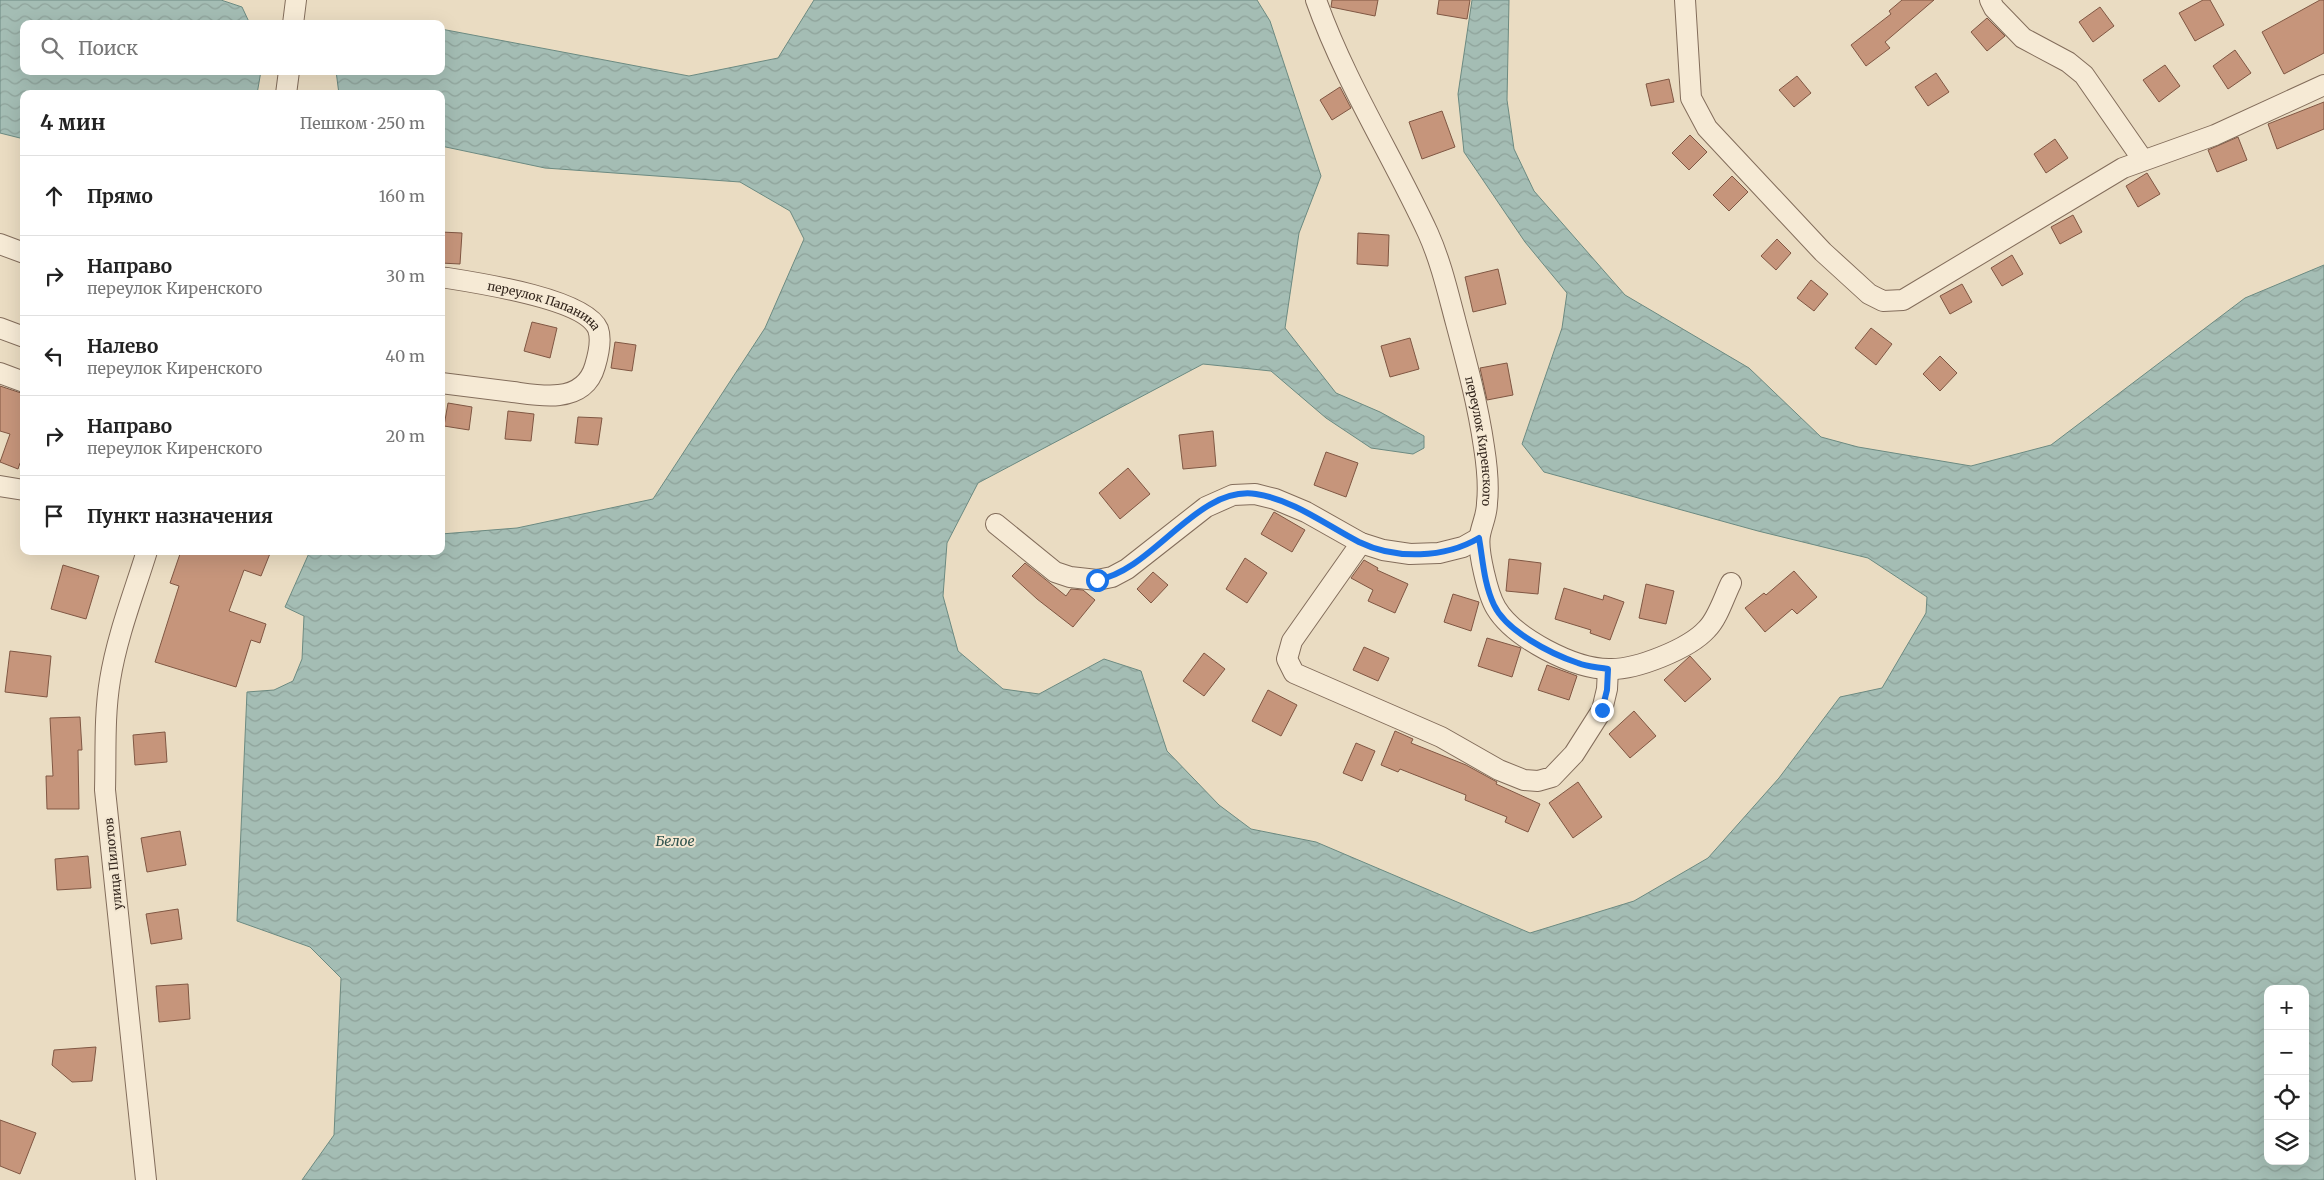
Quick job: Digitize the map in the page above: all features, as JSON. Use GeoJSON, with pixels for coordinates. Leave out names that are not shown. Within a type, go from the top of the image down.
{"type":"FeatureCollection","features":[{"type":"Feature","properties":{"kind":"street"},"geometry":{"type":"LineString","coordinates":[[294,20],[296,0]]}},
{"type":"Feature","properties":{"kind":"street","name":"переулок Киренского"},"geometry":{"type":"LineString","coordinates":[[1316,0],[1367,117],[1428,234],[1445,281],[1466,360],[1484,446],[1487,474],[1487,504],[1479,538],[1486,582],[1495,606],[1506,622],[1545,648],[1579,664],[1608,669],[1628,668],[1691,644],[1709,628],[1731,584]]}},
{"type":"Feature","properties":{"kind":"street"},"geometry":{"type":"LineString","coordinates":[[1685,0],[1691,98],[1707,128],[1822,252],[1870,294],[1883,301],[1903,300],[2123,168],[2215,135],[2324,85]]}},
{"type":"Feature","properties":{"kind":"street"},"geometry":{"type":"LineString","coordinates":[[1990,0],[1994,8],[2023,38],[2068,62],[2084,75],[2143,160]]}},
{"type":"Feature","properties":{"kind":"street"},"geometry":{"type":"LineString","coordinates":[[287,90],[288,75]]}},
{"type":"Feature","properties":{"kind":"street"},"geometry":{"type":"LineString","coordinates":[[0,244],[20,252]]}},
{"type":"Feature","properties":{"kind":"street","name":"переулок Папанина"},"geometry":{"type":"LineString","coordinates":[[445,278],[495,286],[568,306],[586,315],[598,329],[599,352],[593,374],[583,388],[559,395],[529,394],[445,384]]}},
{"type":"Feature","properties":{"kind":"street"},"geometry":{"type":"LineString","coordinates":[[0,328],[20,336]]}},
{"type":"Feature","properties":{"kind":"street"},"geometry":{"type":"LineString","coordinates":[[0,373],[20,380]]}},
{"type":"Feature","properties":{"kind":"street"},"geometry":{"type":"LineString","coordinates":[[0,486],[20,489]]}},
{"type":"Feature","properties":{"kind":"street"},"geometry":{"type":"LineString","coordinates":[[996,524],[1021,547],[1055,572],[1070,577],[1097,580],[1112,577],[1127,569],[1206,507],[1233,495],[1255,494],[1275,499],[1306,512],[1361,543],[1383,550],[1410,554],[1439,553],[1463,547],[1479,538]]}},
{"type":"Feature","properties":{"kind":"street"},"geometry":{"type":"LineString","coordinates":[[1361,543],[1292,641],[1287,659],[1294,672],[1441,737],[1499,770],[1524,780],[1538,781],[1552,777],[1574,754],[1602,710],[1607,690],[1608,669]]}},
{"type":"Feature","properties":{"kind":"street","name":"улица Пилотов"},"geometry":{"type":"LineString","coordinates":[[146,555],[110,679],[106,731],[106,780],[146,1180]]}},
{"type":"Feature","properties":{"kind":"water"},"geometry":{"type":"Polygon","coordinates":[[[0,0],[221,0],[242,7],[248,20],[20,20],[20,75],[260,75],[258,90],[20,90],[20,138],[0,133],[0,0]]]}},
{"type":"Feature","properties":{"kind":"water","name":"Белое"},"geometry":{"type":"Polygon","coordinates":[[[814,0],[1257,0],[1270,21],[1321,176],[1299,233],[1285,328],[1336,393],[1380,412],[1424,436],[1424,448],[1413,454],[1371,448],[1326,418],[1271,371],[1203,364],[978,483],[947,543],[943,596],[958,651],[1003,689],[1039,694],[1104,659],[1141,671],[1167,751],[1219,805],[1251,829],[1316,842],[1530,933],[1634,901],[1708,858],[1779,778],[1840,697],[1882,688],[1926,613],[1927,597],[1868,558],[1758,531],[1544,472],[1522,444],[1562,328],[1567,293],[1525,242],[1464,152],[1458,94],[1472,0],[1509,0],[1507,100],[1514,149],[1534,191],[1625,295],[1749,368],[1821,437],[1858,447],[1971,466],[2051,445],[2245,298],[2324,265],[2324,1180],[302,1180],[334,1135],[341,978],[310,947],[237,921],[247,692],[274,690],[293,681],[302,659],[304,616],[285,607],[308,555],[445,555],[445,534],[517,528],[653,499],[765,328],[804,239],[790,211],[740,182],[545,168],[445,147],[445,90],[338,90],[337,75],[445,75],[445,30],[689,76],[778,58],[814,0]]]}},
{"type":"Feature","properties":{"kind":"building"},"geometry":{"type":"Polygon","coordinates":[[[1332,0],[1378,0],[1375,16],[1331,7],[1332,0]]]}},
{"type":"Feature","properties":{"kind":"building"},"geometry":{"type":"Polygon","coordinates":[[[1439,0],[1470,0],[1467,19],[1437,14],[1439,0]]]}},
{"type":"Feature","properties":{"kind":"building"},"geometry":{"type":"Polygon","coordinates":[[[1902,0],[1934,0],[1885,42],[1890,48],[1866,66],[1851,45],[1891,14],[1889,11],[1902,0]]]}},
{"type":"Feature","properties":{"kind":"building"},"geometry":{"type":"Polygon","coordinates":[[[2203,0],[2210,0],[2224,25],[2195,41],[2179,13],[2203,0]]]}},
{"type":"Feature","properties":{"kind":"building"},"geometry":{"type":"Polygon","coordinates":[[[2320,0],[2324,0],[2324,53],[2284,74],[2262,32],[2320,0]]]}},
{"type":"Feature","properties":{"kind":"building"},"geometry":{"type":"Polygon","coordinates":[[[2100,7],[2114,26],[2093,42],[2079,22],[2100,7]]]}},
{"type":"Feature","properties":{"kind":"building"},"geometry":{"type":"Polygon","coordinates":[[[1987,18],[2005,36],[1987,51],[1971,32],[1987,18]]]}},
{"type":"Feature","properties":{"kind":"building"},"geometry":{"type":"Polygon","coordinates":[[[2235,50],[2251,73],[2228,89],[2213,66],[2235,50]]]}},
{"type":"Feature","properties":{"kind":"building"},"geometry":{"type":"Polygon","coordinates":[[[2165,65],[2180,86],[2159,102],[2143,80],[2165,65]]]}},
{"type":"Feature","properties":{"kind":"building"},"geometry":{"type":"Polygon","coordinates":[[[1936,73],[1949,92],[1928,106],[1915,87],[1936,73]]]}},
{"type":"Feature","properties":{"kind":"building"},"geometry":{"type":"Polygon","coordinates":[[[1797,76],[1811,93],[1794,107],[1779,90],[1797,76]]]}},
{"type":"Feature","properties":{"kind":"building"},"geometry":{"type":"Polygon","coordinates":[[[1669,79],[1674,102],[1651,106],[1646,84],[1669,79]]]}},
{"type":"Feature","properties":{"kind":"building"},"geometry":{"type":"Polygon","coordinates":[[[1340,87],[1351,108],[1332,120],[1320,100],[1340,87]]]}},
{"type":"Feature","properties":{"kind":"building"},"geometry":{"type":"Polygon","coordinates":[[[2324,102],[2324,129],[2277,149],[2268,124],[2324,102]]]}},
{"type":"Feature","properties":{"kind":"building"},"geometry":{"type":"Polygon","coordinates":[[[1442,111],[1455,147],[1422,159],[1409,122],[1442,111]]]}},
{"type":"Feature","properties":{"kind":"building"},"geometry":{"type":"Polygon","coordinates":[[[1690,135],[1707,152],[1689,170],[1672,153],[1690,135]]]}},
{"type":"Feature","properties":{"kind":"building"},"geometry":{"type":"Polygon","coordinates":[[[2238,137],[2247,160],[2217,172],[2208,150],[2238,137]]]}},
{"type":"Feature","properties":{"kind":"building"},"geometry":{"type":"Polygon","coordinates":[[[2055,139],[2068,158],[2046,173],[2034,154],[2055,139]]]}},
{"type":"Feature","properties":{"kind":"building"},"geometry":{"type":"Polygon","coordinates":[[[2147,173],[2160,194],[2138,207],[2126,186],[2147,173]]]}},
{"type":"Feature","properties":{"kind":"building"},"geometry":{"type":"Polygon","coordinates":[[[1732,176],[1748,192],[1729,211],[1713,195],[1732,176]]]}},
{"type":"Feature","properties":{"kind":"building"},"geometry":{"type":"Polygon","coordinates":[[[2073,215],[2082,232],[2060,244],[2051,227],[2073,215]]]}},
{"type":"Feature","properties":{"kind":"building"},"geometry":{"type":"Polygon","coordinates":[[[445,232],[462,233],[460,264],[445,263],[445,232]]]}},
{"type":"Feature","properties":{"kind":"building"},"geometry":{"type":"Polygon","coordinates":[[[1358,233],[1389,235],[1388,266],[1357,264],[1358,233]]]}},
{"type":"Feature","properties":{"kind":"building"},"geometry":{"type":"Polygon","coordinates":[[[1777,239],[1791,253],[1776,270],[1761,256],[1777,239]]]}},
{"type":"Feature","properties":{"kind":"building"},"geometry":{"type":"Polygon","coordinates":[[[2012,255],[2023,274],[2002,286],[1991,268],[2012,255]]]}},
{"type":"Feature","properties":{"kind":"building"},"geometry":{"type":"Polygon","coordinates":[[[1498,269],[1506,304],[1473,312],[1465,277],[1498,269]]]}},
{"type":"Feature","properties":{"kind":"building"},"geometry":{"type":"Polygon","coordinates":[[[1811,280],[1828,294],[1814,311],[1797,298],[1811,280]]]}},
{"type":"Feature","properties":{"kind":"building"},"geometry":{"type":"Polygon","coordinates":[[[1962,284],[1972,302],[1950,314],[1940,296],[1962,284]]]}},
{"type":"Feature","properties":{"kind":"building"},"geometry":{"type":"Polygon","coordinates":[[[532,322],[557,328],[550,358],[524,351],[532,322]]]}},
{"type":"Feature","properties":{"kind":"building"},"geometry":{"type":"Polygon","coordinates":[[[1871,328],[1892,344],[1876,365],[1855,348],[1871,328]]]}},
{"type":"Feature","properties":{"kind":"building"},"geometry":{"type":"Polygon","coordinates":[[[1410,338],[1419,369],[1390,377],[1381,346],[1410,338]]]}},
{"type":"Feature","properties":{"kind":"building"},"geometry":{"type":"Polygon","coordinates":[[[615,342],[636,345],[632,371],[611,368],[615,342]]]}},
{"type":"Feature","properties":{"kind":"building"},"geometry":{"type":"Polygon","coordinates":[[[1940,356],[1957,373],[1940,391],[1923,374],[1940,356]]]}},
{"type":"Feature","properties":{"kind":"building"},"geometry":{"type":"Polygon","coordinates":[[[1507,363],[1513,395],[1487,400],[1480,368],[1507,363]]]}},
{"type":"Feature","properties":{"kind":"building"},"geometry":{"type":"Polygon","coordinates":[[[0,386],[20,393],[20,463],[18,469],[0,462],[10,434],[0,431],[0,386]]]}},
{"type":"Feature","properties":{"kind":"building"},"geometry":{"type":"Polygon","coordinates":[[[448,403],[472,407],[469,430],[445,426],[448,403]]]}},
{"type":"Feature","properties":{"kind":"building"},"geometry":{"type":"Polygon","coordinates":[[[508,411],[534,414],[531,441],[505,439],[508,411]]]}},
{"type":"Feature","properties":{"kind":"building"},"geometry":{"type":"Polygon","coordinates":[[[578,417],[602,418],[598,445],[575,443],[578,417]]]}},
{"type":"Feature","properties":{"kind":"building"},"geometry":{"type":"Polygon","coordinates":[[[1213,431],[1216,466],[1183,469],[1179,435],[1213,431]]]}},
{"type":"Feature","properties":{"kind":"building"},"geometry":{"type":"Polygon","coordinates":[[[1326,452],[1358,463],[1346,497],[1314,485],[1326,452]]]}},
{"type":"Feature","properties":{"kind":"building"},"geometry":{"type":"Polygon","coordinates":[[[1128,468],[1150,494],[1120,519],[1099,493],[1128,468]]]}},
{"type":"Feature","properties":{"kind":"building"},"geometry":{"type":"Polygon","coordinates":[[[1274,512],[1305,530],[1292,552],[1261,534],[1274,512]]]}},
{"type":"Feature","properties":{"kind":"building"},"geometry":{"type":"Polygon","coordinates":[[[180,555],[269,555],[261,576],[244,570],[229,611],[266,624],[260,643],[251,640],[236,687],[155,662],[179,586],[170,583],[180,555]]]}},
{"type":"Feature","properties":{"kind":"building"},"geometry":{"type":"Polygon","coordinates":[[[1245,558],[1267,573],[1247,603],[1226,589],[1245,558]]]}},
{"type":"Feature","properties":{"kind":"building"},"geometry":{"type":"Polygon","coordinates":[[[1509,559],[1541,563],[1538,594],[1506,591],[1509,559]]]}},
{"type":"Feature","properties":{"kind":"building"},"geometry":{"type":"Polygon","coordinates":[[[1364,560],[1378,568],[1377,570],[1408,584],[1395,613],[1368,601],[1373,590],[1351,578],[1364,560]]]}},
{"type":"Feature","properties":{"kind":"building"},"geometry":{"type":"Polygon","coordinates":[[[1025,563],[1066,596],[1071,589],[1083,590],[1095,600],[1073,627],[1037,599],[1012,576],[1025,563]]]}},
{"type":"Feature","properties":{"kind":"building"},"geometry":{"type":"Polygon","coordinates":[[[63,565],[99,576],[86,619],[51,609],[63,565]]]}},
{"type":"Feature","properties":{"kind":"building"},"geometry":{"type":"Polygon","coordinates":[[[1794,571],[1817,597],[1797,614],[1792,609],[1765,632],[1745,608],[1764,593],[1766,595],[1794,571]]]}},
{"type":"Feature","properties":{"kind":"building"},"geometry":{"type":"Polygon","coordinates":[[[1153,572],[1168,585],[1151,603],[1137,589],[1153,572]]]}},
{"type":"Feature","properties":{"kind":"building"},"geometry":{"type":"Polygon","coordinates":[[[1646,584],[1674,591],[1666,624],[1639,618],[1646,584]]]}},
{"type":"Feature","properties":{"kind":"building"},"geometry":{"type":"Polygon","coordinates":[[[1564,588],[1603,600],[1604,595],[1624,602],[1610,640],[1590,633],[1591,630],[1555,619],[1564,588]]]}},
{"type":"Feature","properties":{"kind":"building"},"geometry":{"type":"Polygon","coordinates":[[[1453,594],[1479,602],[1471,631],[1444,622],[1453,594]]]}},
{"type":"Feature","properties":{"kind":"building"},"geometry":{"type":"Polygon","coordinates":[[[1487,638],[1521,648],[1512,677],[1478,666],[1487,638]]]}},
{"type":"Feature","properties":{"kind":"building"},"geometry":{"type":"Polygon","coordinates":[[[1364,647],[1389,658],[1378,681],[1353,670],[1364,647]]]}},
{"type":"Feature","properties":{"kind":"building"},"geometry":{"type":"Polygon","coordinates":[[[10,651],[51,656],[47,697],[5,692],[10,651]]]}},
{"type":"Feature","properties":{"kind":"building"},"geometry":{"type":"Polygon","coordinates":[[[1204,653],[1225,669],[1204,696],[1183,681],[1204,653]]]}},
{"type":"Feature","properties":{"kind":"building"},"geometry":{"type":"Polygon","coordinates":[[[1690,656],[1711,679],[1685,702],[1664,680],[1690,656]]]}},
{"type":"Feature","properties":{"kind":"building"},"geometry":{"type":"Polygon","coordinates":[[[1547,665],[1577,676],[1569,700],[1538,690],[1547,665]]]}},
{"type":"Feature","properties":{"kind":"building"},"geometry":{"type":"Polygon","coordinates":[[[1268,690],[1297,705],[1281,736],[1252,721],[1268,690]]]}},
{"type":"Feature","properties":{"kind":"building"},"geometry":{"type":"Polygon","coordinates":[[[1634,711],[1656,736],[1630,758],[1609,734],[1634,711]]]}},
{"type":"Feature","properties":{"kind":"building"},"geometry":{"type":"Polygon","coordinates":[[[80,717],[82,750],[78,750],[79,809],[47,809],[46,776],[53,776],[50,718],[80,717]]]}},
{"type":"Feature","properties":{"kind":"building"},"geometry":{"type":"Polygon","coordinates":[[[1395,731],[1413,739],[1411,743],[1466,765],[1497,782],[1496,784],[1540,804],[1528,832],[1505,822],[1507,817],[1465,800],[1466,795],[1400,769],[1398,772],[1381,765],[1395,731]]]}},
{"type":"Feature","properties":{"kind":"building"},"geometry":{"type":"Polygon","coordinates":[[[165,732],[167,762],[135,765],[133,735],[165,732]]]}},
{"type":"Feature","properties":{"kind":"building"},"geometry":{"type":"Polygon","coordinates":[[[1356,743],[1375,751],[1362,781],[1343,773],[1356,743]]]}},
{"type":"Feature","properties":{"kind":"building"},"geometry":{"type":"Polygon","coordinates":[[[1578,782],[1602,817],[1573,838],[1549,803],[1578,782]]]}},
{"type":"Feature","properties":{"kind":"building"},"geometry":{"type":"Polygon","coordinates":[[[180,831],[186,865],[147,872],[141,838],[180,831]]]}},
{"type":"Feature","properties":{"kind":"building"},"geometry":{"type":"Polygon","coordinates":[[[88,856],[91,888],[57,890],[55,859],[88,856]]]}},
{"type":"Feature","properties":{"kind":"building"},"geometry":{"type":"Polygon","coordinates":[[[178,909],[182,939],[151,944],[146,914],[178,909]]]}},
{"type":"Feature","properties":{"kind":"building"},"geometry":{"type":"Polygon","coordinates":[[[188,984],[190,1019],[159,1022],[156,986],[188,984]]]}},
{"type":"Feature","properties":{"kind":"building"},"geometry":{"type":"Polygon","coordinates":[[[96,1047],[92,1081],[72,1082],[52,1065],[54,1050],[96,1047]]]}},
{"type":"Feature","properties":{"kind":"building"},"geometry":{"type":"Polygon","coordinates":[[[0,1120],[36,1133],[20,1174],[0,1166],[0,1120]]]}},
{"type":"Feature","properties":{"kind":"route"},"geometry":{"type":"LineString","coordinates":[[1097,580],[1112,577],[1127,569],[1206,507],[1233,495],[1255,494],[1275,499],[1306,512],[1361,543],[1383,550],[1410,554],[1439,553],[1463,547],[1479,538],[1486,582],[1495,606],[1506,622],[1545,648],[1579,664],[1608,669],[1607,690],[1602,710]]}}]}
